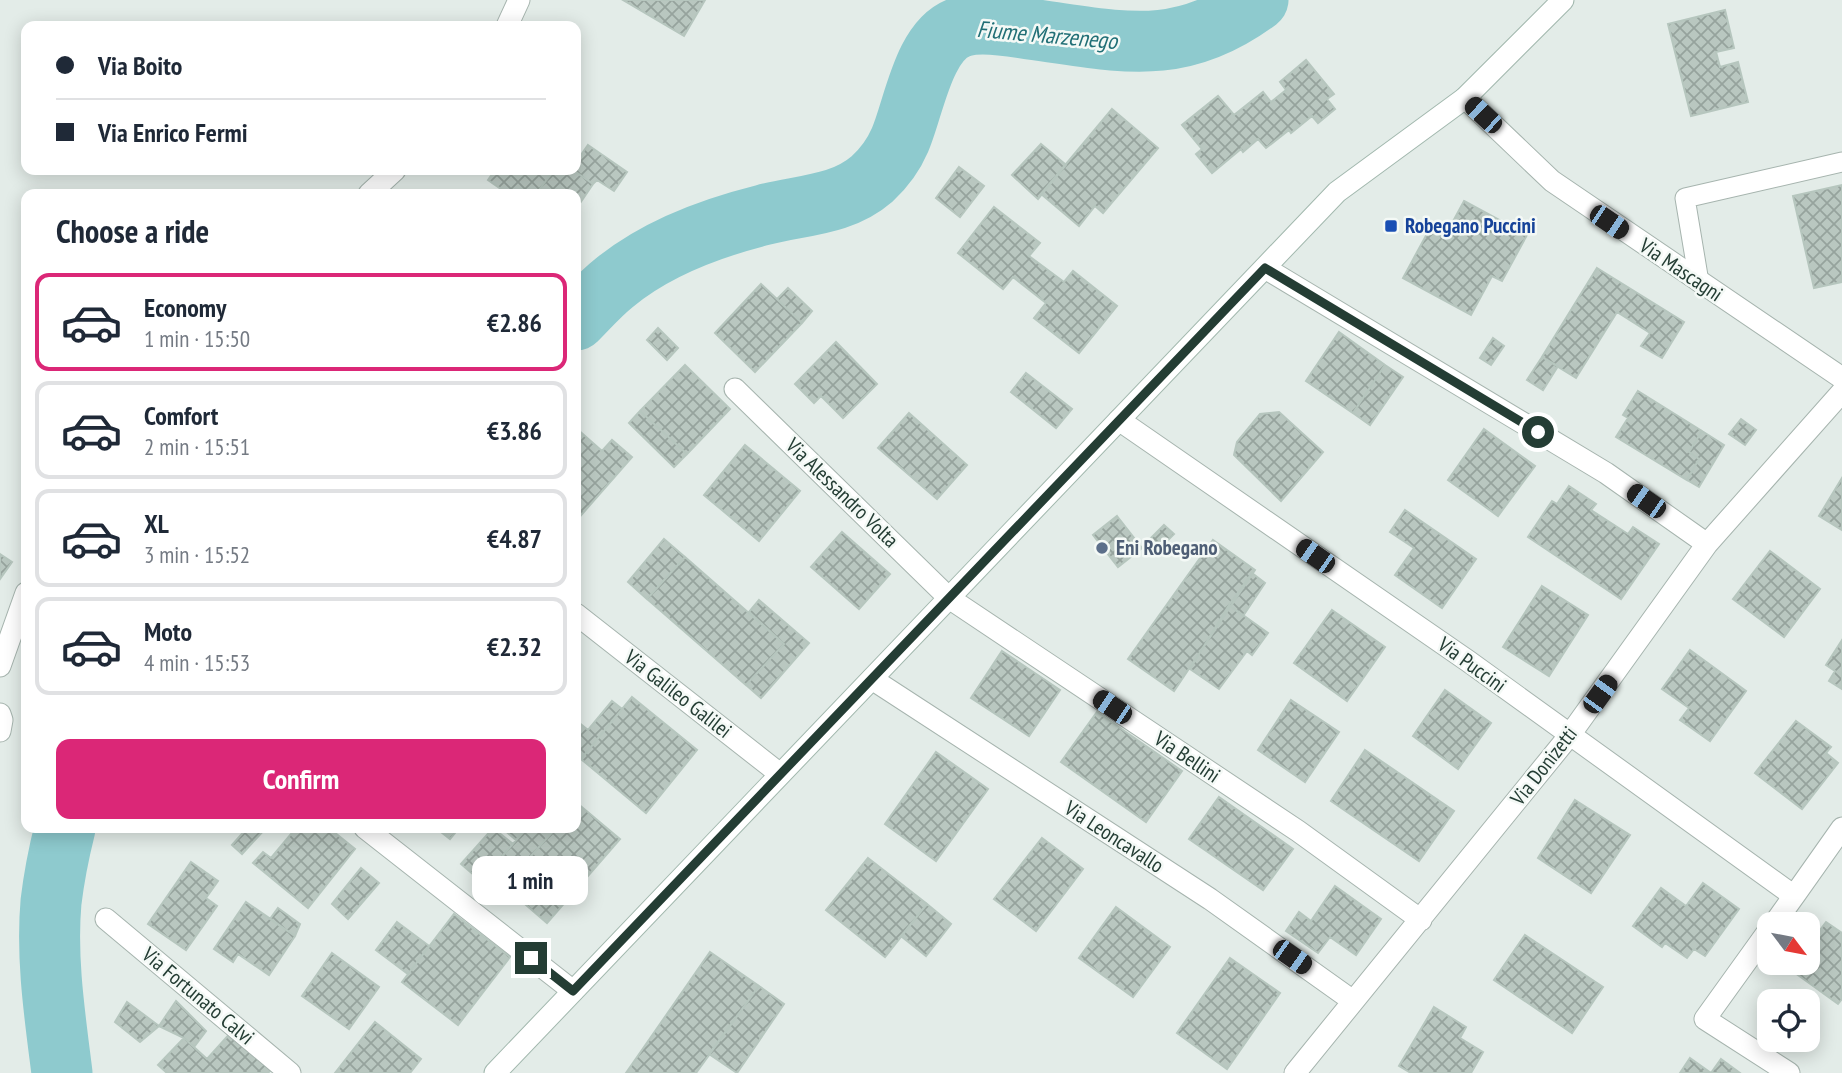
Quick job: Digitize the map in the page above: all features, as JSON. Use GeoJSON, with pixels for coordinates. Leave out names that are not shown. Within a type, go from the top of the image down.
{"type":"FeatureCollection","features":[{"type":"Feature","properties":{"kind":"street"},"geometry":{"type":"LineString","coordinates":[[508,21],[519,0]]}},
{"type":"Feature","properties":{"kind":"street"},"geometry":{"type":"LineString","coordinates":[[495,1073],[1338,192],[1465,98],[1563,0]]}},
{"type":"Feature","properties":{"kind":"street","name":"Via Mascagni"},"geometry":{"type":"LineString","coordinates":[[1465,98],[1552,181],[1842,378]]}},
{"type":"Feature","properties":{"kind":"street"},"geometry":{"type":"LineString","coordinates":[[374,189],[390,175]]}},
{"type":"Feature","properties":{"kind":"street"},"geometry":{"type":"LineString","coordinates":[[1265,268],[1606,473],[1707,544]]}},
{"type":"Feature","properties":{"kind":"street","name":"Via Alessandro Volta"},"geometry":{"type":"LineString","coordinates":[[735,388],[949,598]]}},
{"type":"Feature","properties":{"kind":"street","name":"Via Donizetti"},"geometry":{"type":"LineString","coordinates":[[1295,1073],[1569,736],[1707,544],[1842,392]]}},
{"type":"Feature","properties":{"kind":"street","name":"Via Puccini"},"geometry":{"type":"LineString","coordinates":[[1118,420],[1468,661],[1794,896]]}},
{"type":"Feature","properties":{"kind":"street","name":"Via Bellini"},"geometry":{"type":"LineString","coordinates":[[949,598],[1297,831],[1421,920]]}},
{"type":"Feature","properties":{"kind":"street"},"geometry":{"type":"LineString","coordinates":[[0,666],[21,607]]}},
{"type":"Feature","properties":{"kind":"street","name":"Via Galileo Galilei"},"geometry":{"type":"LineString","coordinates":[[581,618],[780,774]]}},
{"type":"Feature","properties":{"kind":"street","name":"Via Leoncavallo"},"geometry":{"type":"LineString","coordinates":[[872,679],[1210,899],[1353,1001]]}},
{"type":"Feature","properties":{"kind":"street"},"geometry":{"type":"LineString","coordinates":[[0,714],[0,731]]}},
{"type":"Feature","properties":{"kind":"street"},"geometry":{"type":"LineString","coordinates":[[1783,912],[1842,828]]}},
{"type":"Feature","properties":{"kind":"street"},"geometry":{"type":"LineString","coordinates":[[371,833],[573,991]]}},
{"type":"Feature","properties":{"kind":"street","name":"Via Fortunato Calvi"},"geometry":{"type":"LineString","coordinates":[[106,919],[290,1073]]}},
{"type":"Feature","properties":{"kind":"street"},"geometry":{"type":"LineString","coordinates":[[1757,947],[1705,1019],[1789,1073]]}},
{"type":"Feature","properties":{"kind":"lane"},"geometry":{"type":"LineString","coordinates":[[1699,282],[1685,198],[1842,162]]}},
{"type":"Feature","properties":{"kind":"building"},"geometry":{"type":"Polygon","coordinates":[[[623,0],[705,0],[684,36],[623,0]]]}},
{"type":"Feature","properties":{"kind":"building"},"geometry":{"type":"Polygon","coordinates":[[[1725,10],[1734,48],[1716,52],[1720,67],[1738,62],[1748,102],[1691,116],[1668,24],[1725,10]]]}},
{"type":"Feature","properties":{"kind":"building"},"geometry":{"type":"Polygon","coordinates":[[[1306,60],[1334,94],[1327,99],[1335,109],[1318,123],[1312,116],[1266,148],[1258,139],[1212,173],[1196,154],[1202,149],[1182,125],[1218,96],[1234,115],[1263,92],[1271,102],[1286,90],[1280,82],[1306,60]]]}},
{"type":"Feature","properties":{"kind":"building"},"geometry":{"type":"Polygon","coordinates":[[[1112,109],[1158,148],[1103,213],[1095,206],[1079,226],[1041,194],[1112,109]]]}},
{"type":"Feature","properties":{"kind":"building"},"geometry":{"type":"Polygon","coordinates":[[[1041,144],[1066,165],[1038,199],[1012,175],[1041,144]]]}},
{"type":"Feature","properties":{"kind":"building"},"geometry":{"type":"Polygon","coordinates":[[[588,145],[627,172],[614,191],[597,180],[593,184],[580,175],[581,155],[588,145]]]}},
{"type":"Feature","properties":{"kind":"building"},"geometry":{"type":"Polygon","coordinates":[[[959,167],[984,186],[960,217],[936,198],[959,167]]]}},
{"type":"Feature","properties":{"kind":"building"},"geometry":{"type":"Polygon","coordinates":[[[492,175],[550,175],[540,189],[501,189],[488,180],[492,175]]]}},
{"type":"Feature","properties":{"kind":"building"},"geometry":{"type":"Polygon","coordinates":[[[550,175],[580,175],[593,184],[581,202],[581,189],[540,189],[550,175]]]}},
{"type":"Feature","properties":{"kind":"building"},"geometry":{"type":"Polygon","coordinates":[[[1842,185],[1842,282],[1814,288],[1793,196],[1842,185]]]}},
{"type":"Feature","properties":{"kind":"building"},"geometry":{"type":"Polygon","coordinates":[[[1464,201],[1527,235],[1502,281],[1492,276],[1471,315],[1403,278],[1429,230],[1444,238],[1464,201]]]}},
{"type":"Feature","properties":{"kind":"building"},"geometry":{"type":"Polygon","coordinates":[[[994,207],[1040,243],[1029,256],[1064,282],[1073,271],[1117,306],[1079,353],[1034,318],[1046,303],[1013,277],[1003,289],[958,253],[994,207]]]}},
{"type":"Feature","properties":{"kind":"building"},"geometry":{"type":"Polygon","coordinates":[[[1597,268],[1684,322],[1662,358],[1641,346],[1650,333],[1617,312],[1576,378],[1542,357],[1597,268]]]}},
{"type":"Feature","properties":{"kind":"building"},"geometry":{"type":"Polygon","coordinates":[[[761,284],[802,323],[755,372],[715,333],[761,284]]]}},
{"type":"Feature","properties":{"kind":"building"},"geometry":{"type":"Polygon","coordinates":[[[788,288],[812,311],[802,323],[777,299],[788,288]]]}},
{"type":"Feature","properties":{"kind":"building"},"geometry":{"type":"Polygon","coordinates":[[[658,328],[678,348],[667,360],[647,340],[658,328]]]}},
{"type":"Feature","properties":{"kind":"building"},"geometry":{"type":"Polygon","coordinates":[[[1339,332],[1385,365],[1353,413],[1306,381],[1339,332]]]}},
{"type":"Feature","properties":{"kind":"building"},"geometry":{"type":"Polygon","coordinates":[[[1493,338],[1504,346],[1491,365],[1480,358],[1493,338]]]}},
{"type":"Feature","properties":{"kind":"building"},"geometry":{"type":"Polygon","coordinates":[[[836,342],[877,384],[843,418],[821,396],[814,403],[795,384],[836,342]]]}},
{"type":"Feature","properties":{"kind":"building"},"geometry":{"type":"Polygon","coordinates":[[[1542,357],[1558,366],[1543,390],[1527,380],[1542,357]]]}},
{"type":"Feature","properties":{"kind":"building"},"geometry":{"type":"Polygon","coordinates":[[[685,365],[730,409],[687,454],[640,411],[685,365]]]}},
{"type":"Feature","properties":{"kind":"building"},"geometry":{"type":"Polygon","coordinates":[[[1385,365],[1403,377],[1370,425],[1353,413],[1385,365]]]}},
{"type":"Feature","properties":{"kind":"building"},"geometry":{"type":"Polygon","coordinates":[[[1026,373],[1072,409],[1056,428],[1011,392],[1026,373]]]}},
{"type":"Feature","properties":{"kind":"building"},"geometry":{"type":"Polygon","coordinates":[[[1638,391],[1702,431],[1689,452],[1699,459],[1687,480],[1616,437],[1628,418],[1623,415],[1638,391]]]}},
{"type":"Feature","properties":{"kind":"building"},"geometry":{"type":"Polygon","coordinates":[[[640,411],[687,454],[674,467],[629,423],[640,411]]]}},
{"type":"Feature","properties":{"kind":"building"},"geometry":{"type":"Polygon","coordinates":[[[1279,412],[1323,452],[1281,501],[1234,455],[1237,442],[1260,414],[1279,412]]]}},
{"type":"Feature","properties":{"kind":"building"},"geometry":{"type":"Polygon","coordinates":[[[909,413],[967,465],[937,499],[878,448],[909,413]]]}},
{"type":"Feature","properties":{"kind":"building"},"geometry":{"type":"Polygon","coordinates":[[[1741,419],[1756,430],[1745,445],[1729,434],[1741,419]]]}},
{"type":"Feature","properties":{"kind":"building"},"geometry":{"type":"Polygon","coordinates":[[[1484,429],[1535,466],[1498,516],[1448,480],[1484,429]]]}},
{"type":"Feature","properties":{"kind":"building"},"geometry":{"type":"Polygon","coordinates":[[[1702,431],[1724,445],[1699,487],[1687,480],[1699,459],[1689,452],[1702,431]]]}},
{"type":"Feature","properties":{"kind":"building"},"geometry":{"type":"Polygon","coordinates":[[[581,432],[602,451],[612,440],[632,457],[581,515],[581,432]]]}},
{"type":"Feature","properties":{"kind":"building"},"geometry":{"type":"Polygon","coordinates":[[[745,445],[800,491],[759,541],[704,495],[745,445]]]}},
{"type":"Feature","properties":{"kind":"building"},"geometry":{"type":"Polygon","coordinates":[[[1842,478],[1842,530],[1819,516],[1842,478]]]}},
{"type":"Feature","properties":{"kind":"building"},"geometry":{"type":"Polygon","coordinates":[[[1569,486],[1596,504],[1591,510],[1628,534],[1633,527],[1659,544],[1621,599],[1528,537],[1552,501],[1557,504],[1569,486]]]}},
{"type":"Feature","properties":{"kind":"building"},"geometry":{"type":"Polygon","coordinates":[[[1405,510],[1476,559],[1442,608],[1395,575],[1414,548],[1390,532],[1405,510]]]}},
{"type":"Feature","properties":{"kind":"building"},"geometry":{"type":"Polygon","coordinates":[[[1117,516],[1142,548],[1118,567],[1093,535],[1117,516]]]}},
{"type":"Feature","properties":{"kind":"building"},"geometry":{"type":"Polygon","coordinates":[[[1164,525],[1174,534],[1158,550],[1148,541],[1164,525]]]}},
{"type":"Feature","properties":{"kind":"building"},"geometry":{"type":"Polygon","coordinates":[[[842,532],[890,574],[859,609],[811,567],[842,532]]]}},
{"type":"Feature","properties":{"kind":"building"},"geometry":{"type":"Polygon","coordinates":[[[664,539],[685,557],[647,599],[628,582],[664,539]]]}},
{"type":"Feature","properties":{"kind":"building"},"geometry":{"type":"Polygon","coordinates":[[[1213,540],[1255,570],[1174,691],[1128,659],[1213,540]]]}},
{"type":"Feature","properties":{"kind":"building"},"geometry":{"type":"Polygon","coordinates":[[[1770,551],[1820,589],[1784,637],[1733,599],[1770,551]]]}},
{"type":"Feature","properties":{"kind":"building"},"geometry":{"type":"Polygon","coordinates":[[[0,554],[12,562],[0,579],[0,554]]]}},
{"type":"Feature","properties":{"kind":"building"},"geometry":{"type":"Polygon","coordinates":[[[685,557],[784,644],[746,685],[647,599],[685,557]]]}},
{"type":"Feature","properties":{"kind":"building"},"geometry":{"type":"Polygon","coordinates":[[[1252,573],[1265,583],[1243,616],[1229,605],[1252,573]]]}},
{"type":"Feature","properties":{"kind":"building"},"geometry":{"type":"Polygon","coordinates":[[[1542,586],[1588,615],[1549,676],[1503,647],[1542,586]]]}},
{"type":"Feature","properties":{"kind":"building"},"geometry":{"type":"Polygon","coordinates":[[[759,600],[809,643],[761,698],[746,685],[784,644],[749,612],[759,600]]]}},
{"type":"Feature","properties":{"kind":"building"},"geometry":{"type":"Polygon","coordinates":[[[1229,605],[1268,633],[1252,655],[1247,651],[1219,689],[1190,669],[1229,605]]]}},
{"type":"Feature","properties":{"kind":"building"},"geometry":{"type":"Polygon","coordinates":[[[1332,610],[1385,647],[1347,701],[1294,663],[1332,610]]]}},
{"type":"Feature","properties":{"kind":"building"},"geometry":{"type":"Polygon","coordinates":[[[1842,640],[1842,689],[1829,681],[1835,671],[1826,665],[1842,640]]]}},
{"type":"Feature","properties":{"kind":"building"},"geometry":{"type":"Polygon","coordinates":[[[1690,650],[1746,691],[1710,741],[1680,720],[1689,708],[1662,689],[1690,650]]]}},
{"type":"Feature","properties":{"kind":"building"},"geometry":{"type":"Polygon","coordinates":[[[1002,651],[1060,690],[1029,736],[971,698],[1002,651]]]}},
{"type":"Feature","properties":{"kind":"building"},"geometry":{"type":"Polygon","coordinates":[[[1445,690],[1491,723],[1458,769],[1413,736],[1445,690]]]}},
{"type":"Feature","properties":{"kind":"building"},"geometry":{"type":"Polygon","coordinates":[[[632,697],[697,750],[646,813],[581,759],[632,697]]]}},
{"type":"Feature","properties":{"kind":"building"},"geometry":{"type":"Polygon","coordinates":[[[1291,700],[1339,732],[1305,782],[1258,750],[1291,700]]]}},
{"type":"Feature","properties":{"kind":"building"},"geometry":{"type":"Polygon","coordinates":[[[612,701],[622,709],[581,759],[581,724],[588,730],[612,701]]]}},
{"type":"Feature","properties":{"kind":"building"},"geometry":{"type":"Polygon","coordinates":[[[1097,712],[1182,771],[1146,822],[1061,762],[1097,712]]]}},
{"type":"Feature","properties":{"kind":"building"},"geometry":{"type":"Polygon","coordinates":[[[1796,721],[1831,747],[1826,753],[1838,763],[1802,809],[1755,773],[1796,721]]]}},
{"type":"Feature","properties":{"kind":"building"},"geometry":{"type":"Polygon","coordinates":[[[1365,750],[1454,811],[1419,861],[1331,801],[1365,750]]]}},
{"type":"Feature","properties":{"kind":"building"},"geometry":{"type":"Polygon","coordinates":[[[936,752],[988,789],[936,861],[885,824],[936,752]]]}},
{"type":"Feature","properties":{"kind":"building"},"geometry":{"type":"Polygon","coordinates":[[[1219,797],[1293,849],[1263,890],[1189,839],[1219,797]]]}},
{"type":"Feature","properties":{"kind":"building"},"geometry":{"type":"Polygon","coordinates":[[[1575,800],[1630,835],[1591,893],[1538,858],[1575,800]]]}},
{"type":"Feature","properties":{"kind":"building"},"geometry":{"type":"Polygon","coordinates":[[[581,806],[620,839],[547,923],[504,886],[552,833],[581,833],[581,806]]]}},
{"type":"Feature","properties":{"kind":"building"},"geometry":{"type":"Polygon","coordinates":[[[243,833],[261,833],[242,854],[232,845],[243,833]]]}},
{"type":"Feature","properties":{"kind":"building"},"geometry":{"type":"Polygon","coordinates":[[[292,833],[335,833],[355,849],[308,908],[253,863],[263,852],[271,858],[292,833]]]}},
{"type":"Feature","properties":{"kind":"building"},"geometry":{"type":"Polygon","coordinates":[[[442,833],[455,833],[450,839],[442,833]]]}},
{"type":"Feature","properties":{"kind":"building"},"geometry":{"type":"Polygon","coordinates":[[[489,833],[499,833],[513,844],[481,881],[461,864],[489,833]]]}},
{"type":"Feature","properties":{"kind":"building"},"geometry":{"type":"Polygon","coordinates":[[[508,833],[522,833],[516,840],[508,833]]]}},
{"type":"Feature","properties":{"kind":"building"},"geometry":{"type":"Polygon","coordinates":[[[523,833],[552,833],[504,886],[488,872],[523,833]]]}},
{"type":"Feature","properties":{"kind":"building"},"geometry":{"type":"Polygon","coordinates":[[[1042,838],[1083,869],[1036,931],[994,899],[1042,838]]]}},
{"type":"Feature","properties":{"kind":"building"},"geometry":{"type":"Polygon","coordinates":[[[868,858],[927,904],[885,957],[826,910],[868,858]]]}},
{"type":"Feature","properties":{"kind":"building"},"geometry":{"type":"Polygon","coordinates":[[[191,862],[218,881],[206,898],[217,906],[186,950],[148,924],[191,862]]]}},
{"type":"Feature","properties":{"kind":"building"},"geometry":{"type":"Polygon","coordinates":[[[361,868],[379,883],[348,919],[332,904],[361,868]]]}},
{"type":"Feature","properties":{"kind":"building"},"geometry":{"type":"Polygon","coordinates":[[[1703,883],[1739,909],[1705,956],[1694,949],[1687,958],[1665,943],[1662,947],[1633,926],[1661,888],[1686,906],[1703,883]]]}},
{"type":"Feature","properties":{"kind":"building"},"geometry":{"type":"Polygon","coordinates":[[[1335,886],[1381,919],[1356,955],[1330,937],[1318,953],[1286,931],[1299,912],[1311,921],[1335,886]]]}},
{"type":"Feature","properties":{"kind":"building"},"geometry":{"type":"Polygon","coordinates":[[[246,902],[295,936],[269,975],[238,954],[233,962],[214,949],[246,902]]]}},
{"type":"Feature","properties":{"kind":"building"},"geometry":{"type":"Polygon","coordinates":[[[927,904],[951,924],[926,956],[901,936],[927,904]]]}},
{"type":"Feature","properties":{"kind":"building"},"geometry":{"type":"Polygon","coordinates":[[[1116,907],[1170,947],[1133,997],[1079,958],[1116,907]]]}},
{"type":"Feature","properties":{"kind":"building"},"geometry":{"type":"Polygon","coordinates":[[[278,908],[300,924],[295,936],[270,919],[278,908]]]}},
{"type":"Feature","properties":{"kind":"building"},"geometry":{"type":"Polygon","coordinates":[[[454,914],[510,957],[458,1025],[402,982],[454,914]]]}},
{"type":"Feature","properties":{"kind":"building"},"geometry":{"type":"Polygon","coordinates":[[[397,922],[429,946],[408,974],[376,950],[397,922]]]}},
{"type":"Feature","properties":{"kind":"building"},"geometry":{"type":"Polygon","coordinates":[[[1826,922],[1842,933],[1842,999],[1838,1004],[1798,975],[1820,975],[1820,930],[1826,922]]]}},
{"type":"Feature","properties":{"kind":"building"},"geometry":{"type":"Polygon","coordinates":[[[1525,935],[1603,987],[1572,1033],[1494,980],[1525,935]]]}},
{"type":"Feature","properties":{"kind":"building"},"geometry":{"type":"Polygon","coordinates":[[[710,952],[759,986],[696,1073],[626,1073],[710,952]]]}},
{"type":"Feature","properties":{"kind":"building"},"geometry":{"type":"Polygon","coordinates":[[[332,953],[379,987],[349,1029],[302,996],[332,953]]]}},
{"type":"Feature","properties":{"kind":"building"},"geometry":{"type":"Polygon","coordinates":[[[1230,958],[1280,993],[1227,1069],[1177,1033],[1230,958]]]}},
{"type":"Feature","properties":{"kind":"building"},"geometry":{"type":"Polygon","coordinates":[[[759,986],[784,1004],[737,1073],[709,1054],[759,986]]]}},
{"type":"Feature","properties":{"kind":"building"},"geometry":{"type":"Polygon","coordinates":[[[176,1001],[206,1031],[194,1047],[184,1038],[159,1026],[176,1001]]]}},
{"type":"Feature","properties":{"kind":"building"},"geometry":{"type":"Polygon","coordinates":[[[127,1002],[159,1026],[140,1042],[115,1022],[127,1002]]]}},
{"type":"Feature","properties":{"kind":"building"},"geometry":{"type":"Polygon","coordinates":[[[1434,1007],[1466,1027],[1460,1038],[1483,1052],[1471,1073],[1411,1073],[1399,1066],[1434,1007]]]}},
{"type":"Feature","properties":{"kind":"building"},"geometry":{"type":"Polygon","coordinates":[[[375,1022],[421,1059],[410,1073],[335,1073],[375,1022]]]}},
{"type":"Feature","properties":{"kind":"building"},"geometry":{"type":"Polygon","coordinates":[[[235,1028],[275,1065],[268,1073],[167,1073],[158,1065],[184,1038],[207,1059],[235,1028]]]}},
{"type":"Feature","properties":{"kind":"building"},"geometry":{"type":"Polygon","coordinates":[[[1690,1058],[1711,1073],[1680,1073],[1690,1058]]]}},
{"type":"Feature","properties":{"kind":"building"},"geometry":{"type":"Polygon","coordinates":[[[1721,1059],[1740,1073],[1711,1073],[1721,1059]]]}},
{"type":"Feature","properties":{"kind":"waterway","name":"Fiume Marzenego"},"geometry":{"type":"LineString","coordinates":[[581,315],[630,271],[684,241],[743,220],[834,200],[872,179],[885,166],[898,145],[922,76],[937,45],[948,34],[961,27],[996,24],[1092,38],[1148,41],[1202,31],[1229,19],[1258,0]]}},
{"type":"Feature","properties":{"kind":"waterway","name":"Fiume Marzenego"},"geometry":{"type":"LineString","coordinates":[[62,1073],[52,988],[50,923],[51,902],[64,833]]}},
{"type":"Feature","properties":{"kind":"place","name":"Robegano Puccini"},"geometry":{"type":"Point","coordinates":[1391,226]}},
{"type":"Feature","properties":{"kind":"place","name":"Eni Robegano"},"geometry":{"type":"Point","coordinates":[1102,548]}},
{"type":"Feature","properties":{"kind":"route"},"geometry":{"type":"LineString","coordinates":[[531,958],[573,991],[1265,268],[1538,432]]}}]}
